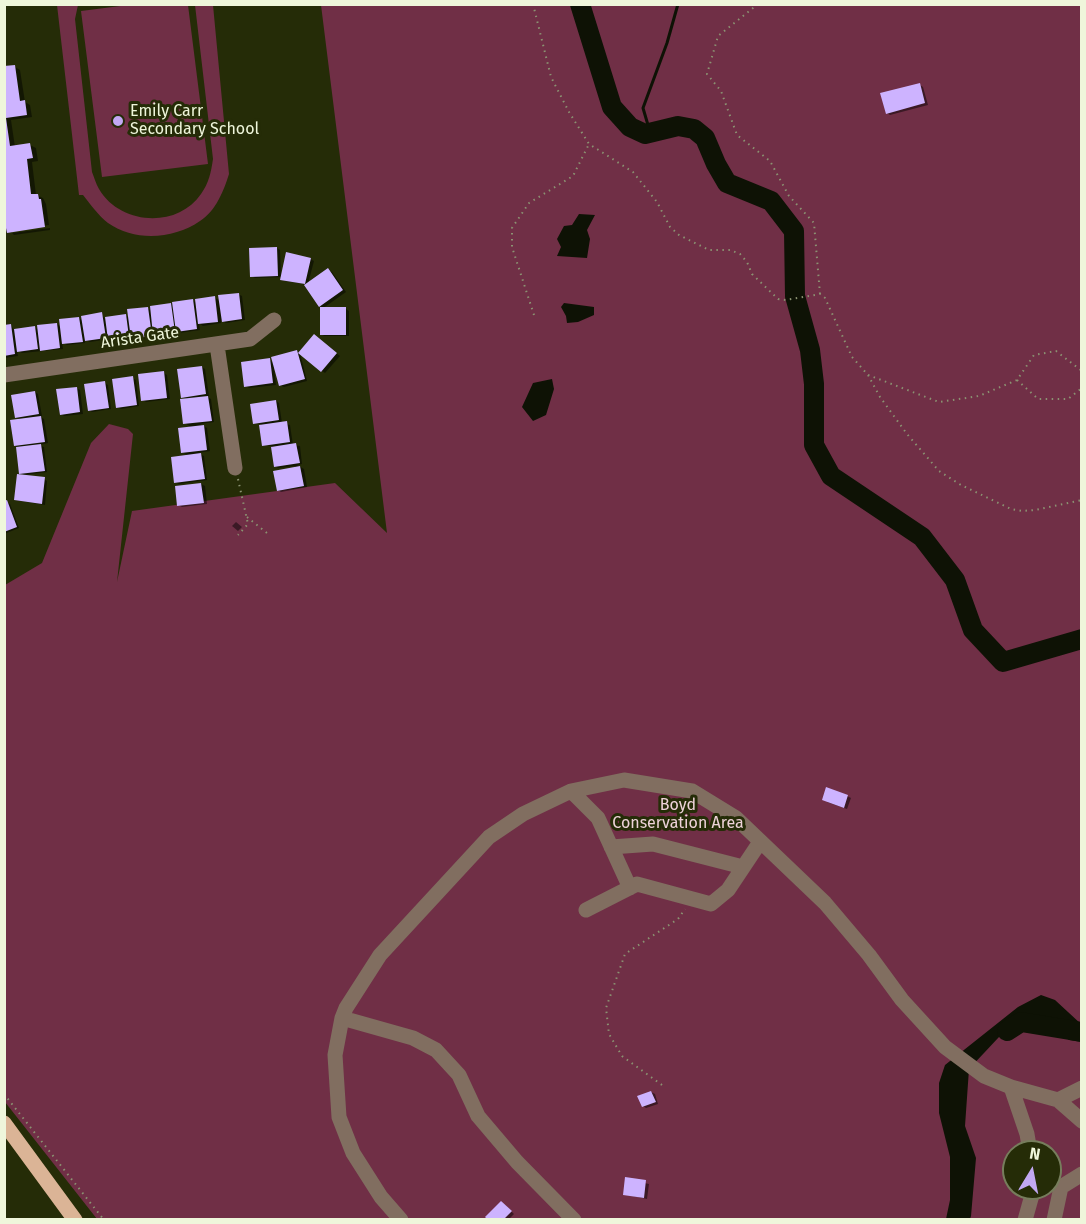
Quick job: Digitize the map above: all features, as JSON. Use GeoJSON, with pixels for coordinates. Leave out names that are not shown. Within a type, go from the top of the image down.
{"type":"FeatureCollection","features":[{"type":"Feature","properties":{"kind":"main road"},"geometry":{"type":"LineString","coordinates":[[4,1123],[68,1217]]}},
{"type":"Feature","properties":{"kind":"street","name":"Arista Gate"},"geometry":{"type":"LineString","coordinates":[[4,375],[250,339],[274,320]]}},
{"type":"Feature","properties":{"kind":"street"},"geometry":{"type":"LineString","coordinates":[[217,345],[235,468]]}},
{"type":"Feature","properties":{"kind":"street"},"geometry":{"type":"LineString","coordinates":[[401,1220],[381,1197],[353,1153],[339,1117],[335,1055],[346,1008],[380,955],[489,837],[524,814],[571,791],[624,780],[692,791],[736,818],[825,903],[869,955],[902,1000],[945,1047],[984,1076],[1011,1087],[1058,1100],[1082,1121]]}},
{"type":"Feature","properties":{"kind":"street"},"geometry":{"type":"LineString","coordinates":[[571,791],[598,818],[630,888]]}},
{"type":"Feature","properties":{"kind":"street"},"geometry":{"type":"LineString","coordinates":[[586,910],[637,884],[711,904],[728,890],[760,842]]}},
{"type":"Feature","properties":{"kind":"street"},"geometry":{"type":"LineString","coordinates":[[611,847],[653,844],[743,867]]}},
{"type":"Feature","properties":{"kind":"street"},"geometry":{"type":"LineString","coordinates":[[342,1018],[412,1038],[436,1050],[459,1075],[478,1116],[517,1162],[574,1220]]}},
{"type":"Feature","properties":{"kind":"street"},"geometry":{"type":"LineString","coordinates":[[1011,1087],[1028,1140]]}},
{"type":"Feature","properties":{"kind":"street"},"geometry":{"type":"LineString","coordinates":[[1058,1100],[1082,1088]]}},
{"type":"Feature","properties":{"kind":"street"},"geometry":{"type":"LineString","coordinates":[[1062,1183],[1082,1174]]}},
{"type":"Feature","properties":{"kind":"street"},"geometry":{"type":"LineString","coordinates":[[1025,1220],[1031,1200]]}},
{"type":"Feature","properties":{"kind":"street"},"geometry":{"type":"LineString","coordinates":[[1054,1220],[1055,1200]]}},
{"type":"Feature","properties":{"kind":"path"},"geometry":{"type":"LineString","coordinates":[[533,4],[552,77],[569,112],[589,144],[633,172],[657,202],[670,227],[679,235],[709,250],[730,250],[740,254],[747,262],[752,274],[778,299],[786,300],[820,294]]}},
{"type":"Feature","properties":{"kind":"path"},"geometry":{"type":"LineString","coordinates":[[758,4],[718,36],[706,74],[721,91],[737,135],[770,161],[789,196],[814,223],[820,294],[827,300],[852,357],[868,375],[880,397],[939,471],[1000,505],[1022,512],[1082,500]]}},
{"type":"Feature","properties":{"kind":"path"},"geometry":{"type":"LineString","coordinates":[[534,315],[512,247],[512,228],[529,203],[573,176],[589,144]]}},
{"type":"Feature","properties":{"kind":"path"},"geometry":{"type":"LineString","coordinates":[[868,375],[939,402],[980,396],[1017,380],[1034,355],[1056,351],[1082,371]]}},
{"type":"Feature","properties":{"kind":"path"},"geometry":{"type":"LineString","coordinates":[[1017,380],[1038,399],[1068,399],[1082,388]]}},
{"type":"Feature","properties":{"kind":"path"},"geometry":{"type":"LineString","coordinates":[[235,468],[248,524],[238,535]]}},
{"type":"Feature","properties":{"kind":"path"},"geometry":{"type":"LineString","coordinates":[[247,517],[267,533]]}},
{"type":"Feature","properties":{"kind":"path"},"geometry":{"type":"LineString","coordinates":[[662,1085],[622,1056],[609,1034],[606,1008],[625,954],[678,919],[691,899]]}},
{"type":"Feature","properties":{"kind":"path"},"geometry":{"type":"LineString","coordinates":[[4,1094],[104,1220]]}},
{"type":"Feature","properties":{"kind":"green space"},"geometry":{"type":"Polygon","coordinates":[[[136,4],[188,5],[208,164],[102,177],[81,11],[136,4]]]}},
{"type":"Feature","properties":{"kind":"green space"},"geometry":{"type":"Polygon","coordinates":[[[57,5],[78,5],[75,19],[92,172],[97,185],[108,201],[120,210],[134,216],[149,218],[178,213],[191,205],[201,194],[209,177],[213,159],[195,5],[213,5],[229,174],[222,193],[206,217],[190,227],[167,235],[130,233],[108,223],[83,195],[79,195],[57,5]]]}},
{"type":"Feature","properties":{"kind":"green space","name":"Boyd Conservation Area"},"geometry":{"type":"Polygon","coordinates":[[[321,5],[1081,5],[1081,1219],[97,1219],[5,1102],[5,585],[42,563],[91,443],[109,424],[128,429],[133,434],[117,582],[132,511],[335,483],[387,533],[321,5]]]}},
{"type":"Feature","properties":{"kind":"shaded area"},"geometry":{"type":"Polygon","coordinates":[[[579,214],[595,215],[587,230],[590,239],[587,258],[557,256],[561,247],[557,239],[564,226],[572,225],[579,214]]]}},
{"type":"Feature","properties":{"kind":"shaded area"},"geometry":{"type":"Polygon","coordinates":[[[564,303],[594,307],[594,315],[578,322],[567,323],[561,307],[564,303]]]}},
{"type":"Feature","properties":{"kind":"shaded area"},"geometry":{"type":"Polygon","coordinates":[[[552,379],[554,389],[546,415],[533,421],[522,407],[533,383],[552,379]]]}},
{"type":"Feature","properties":{"kind":"shaded area"},"geometry":{"type":"Polygon","coordinates":[[[1041,995],[1055,1000],[1081,1024],[1081,1042],[1069,1040],[1047,1025],[1030,1023],[999,1037],[969,1069],[965,1126],[976,1158],[971,1216],[970,1219],[946,1219],[950,1200],[950,1157],[939,1113],[939,1083],[945,1065],[1018,1007],[1041,995]]]}},
{"type":"Feature","properties":{"kind":"building"},"geometry":{"type":"Polygon","coordinates":[[[15,65],[20,101],[25,100],[27,115],[6,118],[10,146],[30,143],[33,158],[27,159],[31,194],[38,194],[41,199],[45,227],[7,233],[4,218],[4,66],[15,65]]]}},
{"type":"Feature","properties":{"kind":"building"},"geometry":{"type":"Polygon","coordinates":[[[920,83],[925,103],[886,114],[880,93],[920,83]]]}},
{"type":"Feature","properties":{"kind":"building"},"geometry":{"type":"Polygon","coordinates":[[[277,247],[278,276],[250,277],[249,248],[277,247]]]}},
{"type":"Feature","properties":{"kind":"building"},"geometry":{"type":"Polygon","coordinates":[[[286,252],[311,258],[305,284],[280,280],[286,252]]]}},
{"type":"Feature","properties":{"kind":"building"},"geometry":{"type":"Polygon","coordinates":[[[328,268],[343,290],[319,307],[304,285],[328,268]]]}},
{"type":"Feature","properties":{"kind":"building"},"geometry":{"type":"Polygon","coordinates":[[[239,293],[242,319],[222,322],[218,295],[239,293]]]}},
{"type":"Feature","properties":{"kind":"building"},"geometry":{"type":"Polygon","coordinates":[[[215,296],[218,322],[198,324],[195,299],[215,296]]]}},
{"type":"Feature","properties":{"kind":"building"},"geometry":{"type":"Polygon","coordinates":[[[193,299],[197,329],[176,332],[172,302],[193,299]]]}},
{"type":"Feature","properties":{"kind":"building"},"geometry":{"type":"Polygon","coordinates":[[[171,303],[175,332],[153,335],[150,306],[171,303]]]}},
{"type":"Feature","properties":{"kind":"building"},"geometry":{"type":"Polygon","coordinates":[[[148,307],[152,336],[131,339],[127,309],[148,307]]]}},
{"type":"Feature","properties":{"kind":"building"},"geometry":{"type":"Polygon","coordinates":[[[320,307],[346,307],[346,335],[320,335],[320,307]]]}},
{"type":"Feature","properties":{"kind":"building"},"geometry":{"type":"Polygon","coordinates":[[[102,312],[106,338],[85,341],[81,316],[102,312]]]}},
{"type":"Feature","properties":{"kind":"building"},"geometry":{"type":"Polygon","coordinates":[[[126,314],[129,337],[108,340],[105,317],[126,314]]]}},
{"type":"Feature","properties":{"kind":"building"},"geometry":{"type":"Polygon","coordinates":[[[79,317],[83,342],[62,344],[59,319],[79,317]]]}},
{"type":"Feature","properties":{"kind":"building"},"geometry":{"type":"Polygon","coordinates":[[[57,323],[60,348],[40,351],[37,325],[57,323]]]}},
{"type":"Feature","properties":{"kind":"building"},"geometry":{"type":"Polygon","coordinates":[[[11,324],[15,354],[4,356],[4,325],[11,324]]]}},
{"type":"Feature","properties":{"kind":"building"},"geometry":{"type":"Polygon","coordinates":[[[35,326],[38,349],[17,352],[14,329],[35,326]]]}},
{"type":"Feature","properties":{"kind":"building"},"geometry":{"type":"Polygon","coordinates":[[[314,334],[337,353],[321,372],[298,353],[314,334]]]}},
{"type":"Feature","properties":{"kind":"building"},"geometry":{"type":"Polygon","coordinates":[[[297,350],[305,379],[279,386],[271,357],[297,350]]]}},
{"type":"Feature","properties":{"kind":"building"},"geometry":{"type":"Polygon","coordinates":[[[270,358],[273,383],[244,387],[241,362],[270,358]]]}},
{"type":"Feature","properties":{"kind":"building"},"geometry":{"type":"Polygon","coordinates":[[[202,366],[206,394],[181,398],[177,369],[202,366]]]}},
{"type":"Feature","properties":{"kind":"building"},"geometry":{"type":"Polygon","coordinates":[[[164,371],[167,398],[141,401],[138,374],[164,371]]]}},
{"type":"Feature","properties":{"kind":"building"},"geometry":{"type":"Polygon","coordinates":[[[133,376],[137,405],[116,408],[112,379],[133,376]]]}},
{"type":"Feature","properties":{"kind":"building"},"geometry":{"type":"Polygon","coordinates":[[[105,381],[109,408],[88,411],[84,384],[105,381]]]}},
{"type":"Feature","properties":{"kind":"building"},"geometry":{"type":"Polygon","coordinates":[[[77,387],[80,412],[60,415],[56,389],[77,387]]]}},
{"type":"Feature","properties":{"kind":"building"},"geometry":{"type":"Polygon","coordinates":[[[35,391],[39,414],[15,418],[11,395],[35,391]]]}},
{"type":"Feature","properties":{"kind":"building"},"geometry":{"type":"Polygon","coordinates":[[[208,396],[212,421],[183,424],[180,399],[208,396]]]}},
{"type":"Feature","properties":{"kind":"building"},"geometry":{"type":"Polygon","coordinates":[[[276,400],[279,420],[253,424],[250,404],[276,400]]]}},
{"type":"Feature","properties":{"kind":"building"},"geometry":{"type":"Polygon","coordinates":[[[41,416],[45,442],[14,446],[10,420],[41,416]]]}},
{"type":"Feature","properties":{"kind":"building"},"geometry":{"type":"Polygon","coordinates":[[[287,421],[290,442],[262,446],[259,425],[287,421]]]}},
{"type":"Feature","properties":{"kind":"building"},"geometry":{"type":"Polygon","coordinates":[[[204,425],[207,450],[181,453],[178,428],[204,425]]]}},
{"type":"Feature","properties":{"kind":"building"},"geometry":{"type":"Polygon","coordinates":[[[296,443],[300,463],[274,467],[271,447],[296,443]]]}},
{"type":"Feature","properties":{"kind":"building"},"geometry":{"type":"Polygon","coordinates":[[[41,444],[45,471],[19,474],[16,447],[41,444]]]}},
{"type":"Feature","properties":{"kind":"building"},"geometry":{"type":"Polygon","coordinates":[[[201,453],[205,479],[174,483],[171,457],[201,453]]]}},
{"type":"Feature","properties":{"kind":"building"},"geometry":{"type":"Polygon","coordinates":[[[300,466],[304,486],[277,491],[273,471],[300,466]]]}},
{"type":"Feature","properties":{"kind":"building"},"geometry":{"type":"Polygon","coordinates":[[[17,474],[45,477],[42,504],[14,500],[17,474]]]}},
{"type":"Feature","properties":{"kind":"building"},"geometry":{"type":"Polygon","coordinates":[[[201,483],[204,503],[177,506],[175,486],[201,483]]]}},
{"type":"Feature","properties":{"kind":"building"},"geometry":{"type":"Polygon","coordinates":[[[7,500],[17,527],[4,532],[4,501],[7,500]]]}},
{"type":"Feature","properties":{"kind":"building"},"geometry":{"type":"Polygon","coordinates":[[[826,787],[848,795],[844,808],[822,800],[826,787]]]}},
{"type":"Feature","properties":{"kind":"building"},"geometry":{"type":"Polygon","coordinates":[[[651,1091],[656,1102],[642,1107],[637,1096],[651,1091]]]}},
{"type":"Feature","properties":{"kind":"building"},"geometry":{"type":"Polygon","coordinates":[[[625,1177],[646,1180],[644,1198],[623,1195],[625,1177]]]}},
{"type":"Feature","properties":{"kind":"building"},"geometry":{"type":"Polygon","coordinates":[[[501,1201],[512,1211],[503,1220],[488,1220],[485,1217],[501,1201]]]}},
{"type":"Feature","properties":{"kind":"waterway"},"geometry":{"type":"LineString","coordinates":[[580,4],[612,107],[630,127],[645,134],[678,126],[694,129],[705,138],[727,183],[771,201],[794,231],[795,296],[810,350],[814,384],[814,445],[831,476],[922,537],[955,580],[973,630],[1003,662],[1082,639]]}},
{"type":"Feature","properties":{"kind":"waterway"},"geometry":{"type":"LineString","coordinates":[[650,132],[643,108],[667,43],[678,4]]}},
{"type":"Feature","properties":{"kind":"waterway"},"geometry":{"type":"LineString","coordinates":[[1007,1031],[1021,1022],[1082,1032]]}},
{"type":"Feature","properties":{"kind":"place","name":"Emily Carr Secondary School"},"geometry":{"type":"Point","coordinates":[118,121]}}]}
